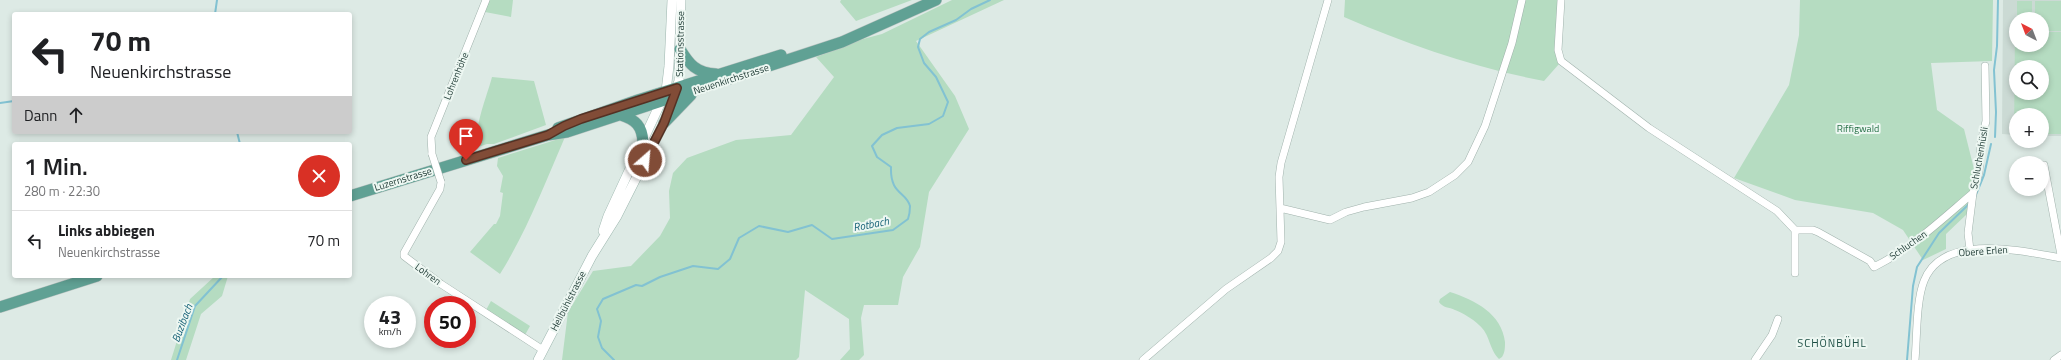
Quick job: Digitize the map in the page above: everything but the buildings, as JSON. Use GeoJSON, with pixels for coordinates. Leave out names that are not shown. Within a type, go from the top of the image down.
{"type":"FeatureCollection","features":[{"type":"Feature","properties":{"kind":"main road","name":"Stationsstrasse"},"geometry":{"type":"LineString","coordinates":[[667,97],[672,0]]}},
{"type":"Feature","properties":{"kind":"main road","name":"Stationsstrasse"},"geometry":{"type":"LineString","coordinates":[[677,88],[679,76],[681,0]]}},
{"type":"Feature","properties":{"kind":"main road","name":"Neuenkirchstrasse"},"geometry":{"type":"LineString","coordinates":[[548,135],[581,119],[695,91],[842,42],[936,0]]}},
{"type":"Feature","properties":{"kind":"main road","name":"Neuenkirchstrasse"},"geometry":{"type":"LineString","coordinates":[[548,135],[567,132],[621,115],[667,97],[677,88],[718,74],[843,36],[863,32]]}},
{"type":"Feature","properties":{"kind":"main road"},"geometry":{"type":"LineString","coordinates":[[680,49],[688,62],[695,69],[703,73],[718,74]]}},
{"type":"Feature","properties":{"kind":"main road"},"geometry":{"type":"LineString","coordinates":[[664,123],[695,91]]}},
{"type":"Feature","properties":{"kind":"main road","name":"Hellbühlstrasse"},"geometry":{"type":"LineString","coordinates":[[538,360],[600,242],[617,216],[664,123],[667,97]]}},
{"type":"Feature","properties":{"kind":"main road","name":"Hellbühlstrasse"},"geometry":{"type":"LineString","coordinates":[[600,242],[608,216],[643,142],[667,97]]}},
{"type":"Feature","properties":{"kind":"main road"},"geometry":{"type":"LineString","coordinates":[[621,115],[638,124],[643,134],[643,142]]}},
{"type":"Feature","properties":{"kind":"main road","name":"Luzernstrasse"},"geometry":{"type":"LineString","coordinates":[[352,195],[548,135]]}},
{"type":"Feature","properties":{"kind":"main road"},"geometry":{"type":"LineString","coordinates":[[0,307],[91,278]]}},
{"type":"Feature","properties":{"kind":"street","name":"Lohrenhöhe"},"geometry":{"type":"LineString","coordinates":[[441,182],[432,154],[431,137],[486,0]]}},
{"type":"Feature","properties":{"kind":"street"},"geometry":{"type":"LineString","coordinates":[[1143,360],[1226,289],[1271,258],[1278,251],[1281,242],[1279,177],[1281,163],[1328,0]]}},
{"type":"Feature","properties":{"kind":"street"},"geometry":{"type":"LineString","coordinates":[[1280,208],[1330,220],[1346,212],[1412,198],[1429,192],[1455,175],[1468,162],[1485,126],[1512,43],[1522,0]]}},
{"type":"Feature","properties":{"kind":"street"},"geometry":{"type":"LineString","coordinates":[[1561,0],[1558,50],[1562,61],[1649,128],[1777,211],[1795,230],[1796,273]]}},
{"type":"Feature","properties":{"kind":"street","name":"Schluchenhüsli"},"geometry":{"type":"LineString","coordinates":[[1970,250],[1968,234],[1973,193],[1979,172],[1981,143],[1986,121],[1985,66]]}},
{"type":"Feature","properties":{"kind":"street","name":"Lohren"},"geometry":{"type":"LineString","coordinates":[[441,182],[440,190],[404,253],[404,256],[442,284],[543,350]]}},
{"type":"Feature","properties":{"kind":"street"},"geometry":{"type":"LineString","coordinates":[[2049,191],[2061,255]]}},
{"type":"Feature","properties":{"kind":"street","name":"Schluchen"},"geometry":{"type":"LineString","coordinates":[[1795,230],[1813,230],[1818,232],[1870,261],[1874,267],[1898,255],[1916,242],[1973,193]]}},
{"type":"Feature","properties":{"kind":"street","name":"Obere Erlen"},"geometry":{"type":"LineString","coordinates":[[1915,360],[1921,292],[1927,274],[1938,261],[1950,254],[1970,250],[2010,249],[2061,258]]}},
{"type":"Feature","properties":{"kind":"street"},"geometry":{"type":"LineString","coordinates":[[1755,360],[1772,335],[1778,319]]}},
{"type":"Feature","properties":{"kind":"street"},"geometry":{"type":"LineString","coordinates":[[2054,360],[2061,355]]}},
{"type":"Feature","properties":{"kind":"shaded area"},"geometry":{"type":"Polygon","coordinates":[[[2003,0],[2061,0],[2061,136],[2049,136],[2049,108],[2009,108],[2009,134],[2002,134],[2003,0]]]}},
{"type":"Feature","properties":{"kind":"green space"},"geometry":{"type":"Polygon","coordinates":[[[489,0],[513,0],[511,17],[485,12],[489,0]]]}},
{"type":"Feature","properties":{"kind":"green space"},"geometry":{"type":"Polygon","coordinates":[[[841,0],[912,0],[856,21],[840,2],[841,0]]]}},
{"type":"Feature","properties":{"kind":"green space"},"geometry":{"type":"Polygon","coordinates":[[[952,0],[1004,0],[916,41],[955,96],[969,129],[929,192],[920,247],[903,277],[898,305],[864,305],[861,318],[864,355],[859,360],[840,360],[850,349],[849,319],[805,290],[799,357],[796,360],[562,360],[568,312],[593,271],[631,266],[660,236],[670,218],[669,191],[673,173],[687,158],[736,140],[791,135],[834,77],[816,57],[863,39],[882,34],[952,0]]]}},
{"type":"Feature","properties":{"kind":"green space"},"geometry":{"type":"Polygon","coordinates":[[[1345,0],[1560,0],[1555,41],[1556,57],[1559,64],[1544,81],[1518,76],[1442,55],[1344,17],[1345,0]]]}},
{"type":"Feature","properties":{"kind":"green space","name":"Riffigwald"},"geometry":{"type":"Polygon","coordinates":[[[1800,0],[1993,0],[1992,61],[1931,63],[1937,110],[1964,129],[1975,173],[1967,214],[1946,234],[1946,249],[1923,260],[1903,230],[1873,213],[1795,200],[1734,178],[1789,85],[1799,35],[1800,0]]]}},
{"type":"Feature","properties":{"kind":"green space"},"geometry":{"type":"Polygon","coordinates":[[[2017,1],[2032,1],[2032,12],[2017,12],[2017,1]]]}},
{"type":"Feature","properties":{"kind":"green space"},"geometry":{"type":"Polygon","coordinates":[[[2035,1],[2061,1],[2061,31],[2049,31],[2049,12],[2035,12],[2035,1]]]}},
{"type":"Feature","properties":{"kind":"green space"},"geometry":{"type":"Polygon","coordinates":[[[2049,32],[2061,32],[2061,134],[2049,134],[2049,108],[2014,108],[2014,100],[2049,100],[2049,60],[2015,60],[2015,52],[2049,52],[2049,32]]]}},
{"type":"Feature","properties":{"kind":"green space"},"geometry":{"type":"Polygon","coordinates":[[[492,77],[534,81],[546,125],[494,144],[487,144],[478,147],[477,132],[481,112],[492,77]]]}},
{"type":"Feature","properties":{"kind":"green space"},"geometry":{"type":"Polygon","coordinates":[[[565,137],[519,241],[500,274],[470,252],[494,224],[496,224],[500,216],[503,193],[500,192],[503,176],[497,166],[498,158],[565,137]]]}},
{"type":"Feature","properties":{"kind":"green space"},"geometry":{"type":"Polygon","coordinates":[[[213,278],[227,278],[222,296],[201,314],[186,360],[171,360],[190,299],[213,278]]]}},
{"type":"Feature","properties":{"kind":"green space"},"geometry":{"type":"Polygon","coordinates":[[[1450,292],[1478,304],[1493,316],[1503,332],[1505,350],[1502,357],[1499,359],[1493,351],[1483,329],[1477,323],[1465,314],[1444,306],[1439,302],[1440,299],[1450,292]]]}},
{"type":"Feature","properties":{"kind":"green space"},"geometry":{"type":"Polygon","coordinates":[[[491,301],[530,326],[525,335],[486,310],[491,301]]]}},
{"type":"Feature","properties":{"kind":"waterway","name":"Buzibach"},"geometry":{"type":"LineString","coordinates":[[215,12],[217,0]]}},
{"type":"Feature","properties":{"kind":"waterway","name":"Rotbach"},"geometry":{"type":"LineString","coordinates":[[614,360],[602,348],[598,337],[601,321],[597,309],[603,299],[636,285],[642,286],[660,277],[693,266],[718,269],[730,259],[739,238],[759,226],[788,232],[812,225],[832,239],[893,230],[908,219],[910,206],[908,201],[893,183],[891,167],[877,157],[872,146],[882,135],[897,128],[929,124],[943,116],[948,102],[936,77],[924,63],[918,47],[920,39],[929,32],[956,20],[971,9],[990,0]]}},
{"type":"Feature","properties":{"kind":"waterway"},"geometry":{"type":"LineString","coordinates":[[1995,137],[1996,112],[1994,70],[1997,46],[1998,0]]}},
{"type":"Feature","properties":{"kind":"waterway"},"geometry":{"type":"LineString","coordinates":[[0,103],[12,101]]}},
{"type":"Feature","properties":{"kind":"waterway","name":"Buzibach"},"geometry":{"type":"LineString","coordinates":[[238,134],[240,142]]}},
{"type":"Feature","properties":{"kind":"waterway"},"geometry":{"type":"LineString","coordinates":[[1975,197],[1984,175],[1991,144]]}},
{"type":"Feature","properties":{"kind":"waterway"},"geometry":{"type":"LineString","coordinates":[[1907,360],[1913,286],[1917,267],[1939,233],[1969,204]]}},
{"type":"Feature","properties":{"kind":"waterway","name":"Buzibach"},"geometry":{"type":"LineString","coordinates":[[177,360],[195,306],[221,278]]}},
{"type":"Feature","properties":{"kind":"district","name":"SCHÖNBÜHL"},"geometry":{"type":"Point","coordinates":[1832,343]}},
{"type":"Feature","properties":{"kind":"route"},"geometry":{"type":"LineString","coordinates":[[466,160],[548,135],[581,119],[677,88],[664,123],[645,160]]}}]}
